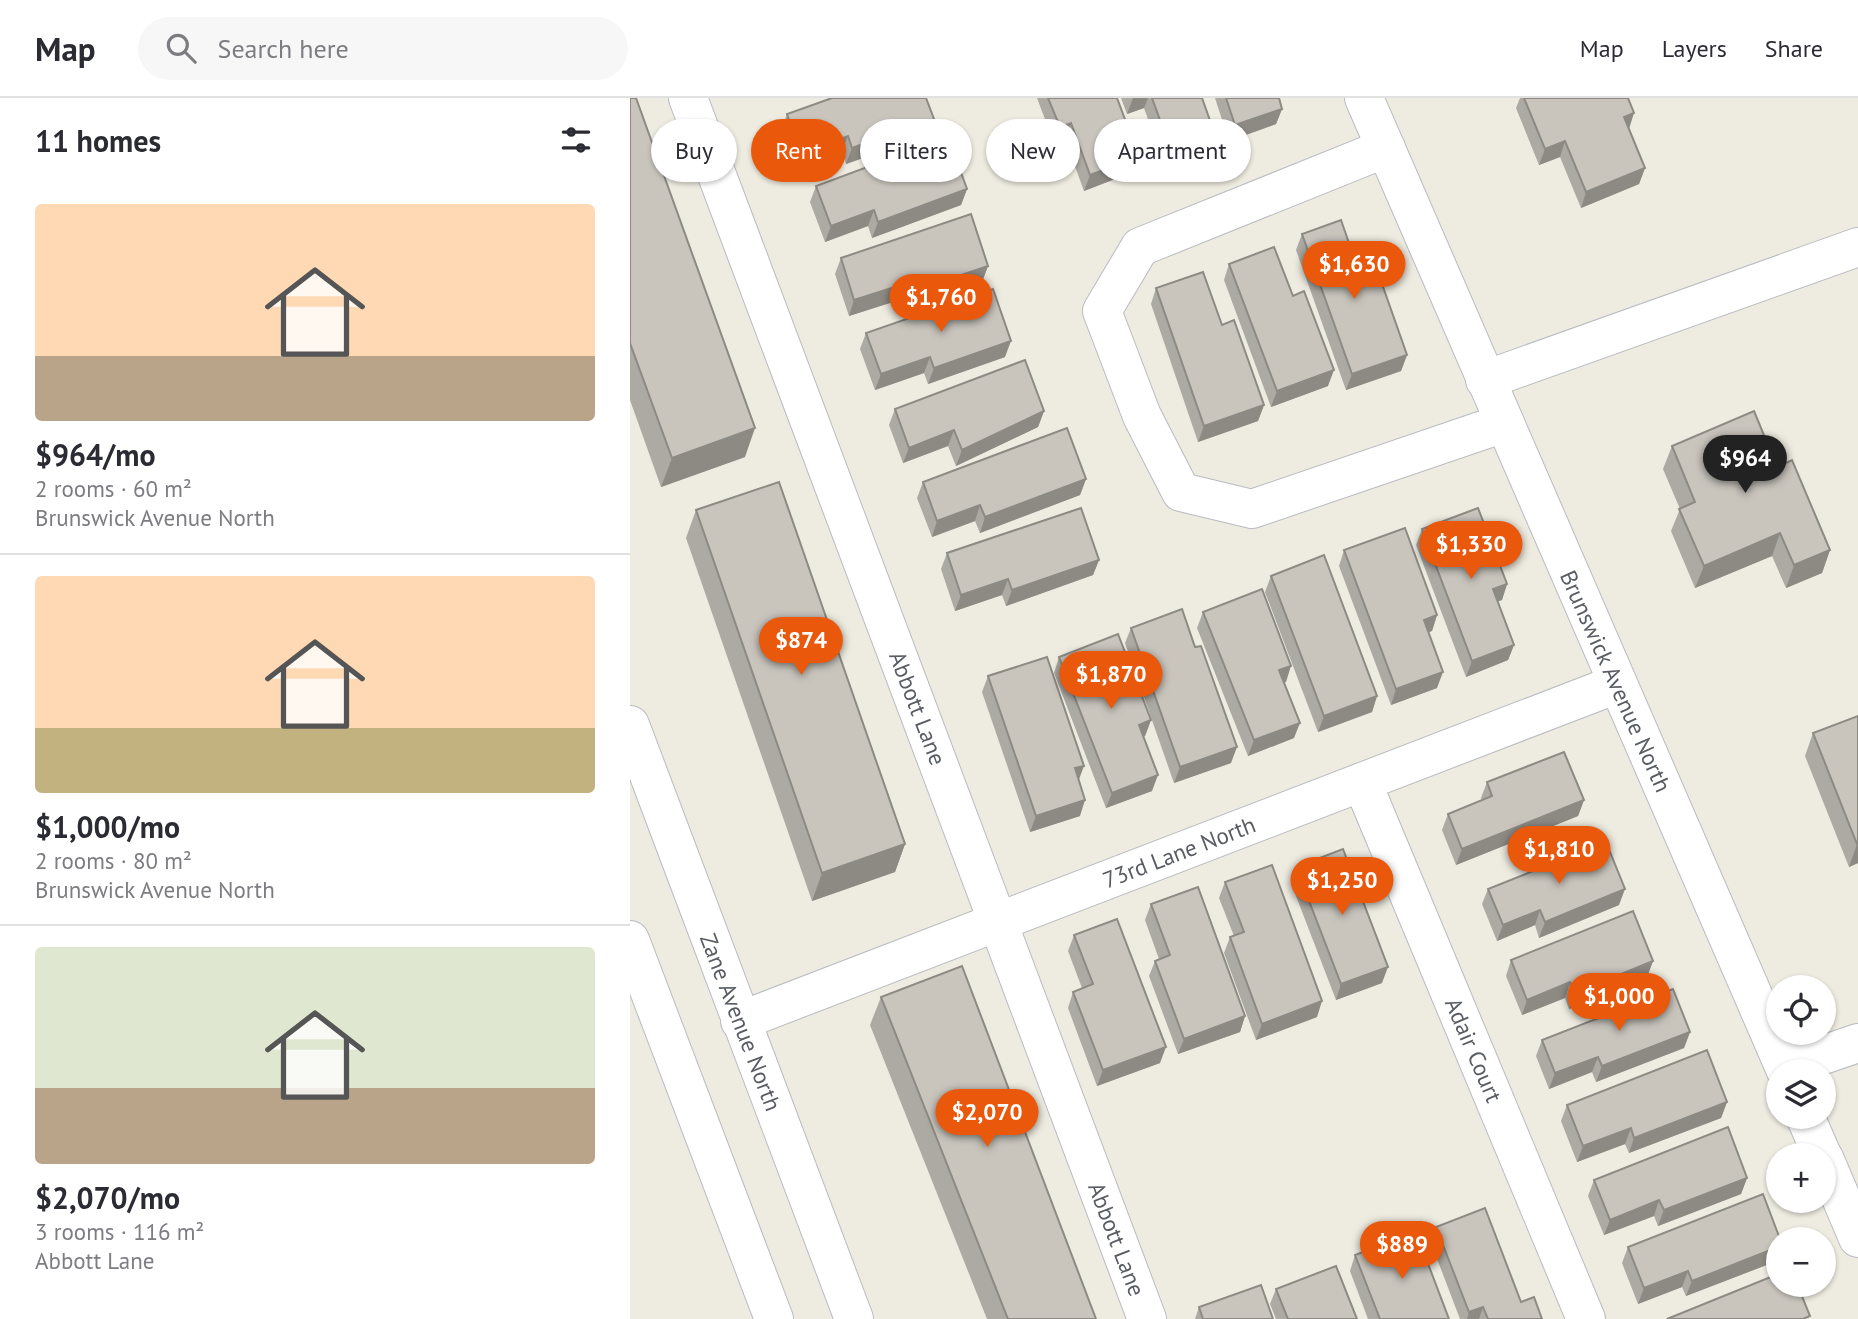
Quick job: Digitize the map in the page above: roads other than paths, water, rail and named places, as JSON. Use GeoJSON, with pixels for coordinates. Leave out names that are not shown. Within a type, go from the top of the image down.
{"type":"FeatureCollection","features":[{"type":"Feature","properties":{"kind":"street","name":"Abbott Lane"},"geometry":{"type":"LineString","coordinates":[[688,98],[1147,1319]]}},
{"type":"Feature","properties":{"kind":"street","name":"Brunswick Avenue North"},"geometry":{"type":"LineString","coordinates":[[1364,98],[1780,1059]]}},
{"type":"Feature","properties":{"kind":"street"},"geometry":{"type":"LineString","coordinates":[[1386,148],[1140,247],[1102,311],[1143,416],[1181,492],[1252,509],[1504,424]]}},
{"type":"Feature","properties":{"kind":"street"},"geometry":{"type":"LineString","coordinates":[[1485,380],[1858,247]]}},
{"type":"Feature","properties":{"kind":"street","name":"73rd Lane North"},"geometry":{"type":"LineString","coordinates":[[740,1021],[1617,684]]}},
{"type":"Feature","properties":{"kind":"street","name":"Zane Avenue North"},"geometry":{"type":"LineString","coordinates":[[630,725],[854,1319]]}},
{"type":"Feature","properties":{"kind":"street","name":"Adair Court"},"geometry":{"type":"LineString","coordinates":[[1362,782],[1586,1319]]}},
{"type":"Feature","properties":{"kind":"street"},"geometry":{"type":"LineString","coordinates":[[630,940],[774,1319]]}},
{"type":"Feature","properties":{"kind":"street"},"geometry":{"type":"LineString","coordinates":[[1814,1059],[1858,1042]]}},
{"type":"Feature","properties":{"kind":"street"},"geometry":{"type":"LineString","coordinates":[[1836,1187],[1858,1238]]}}]}
